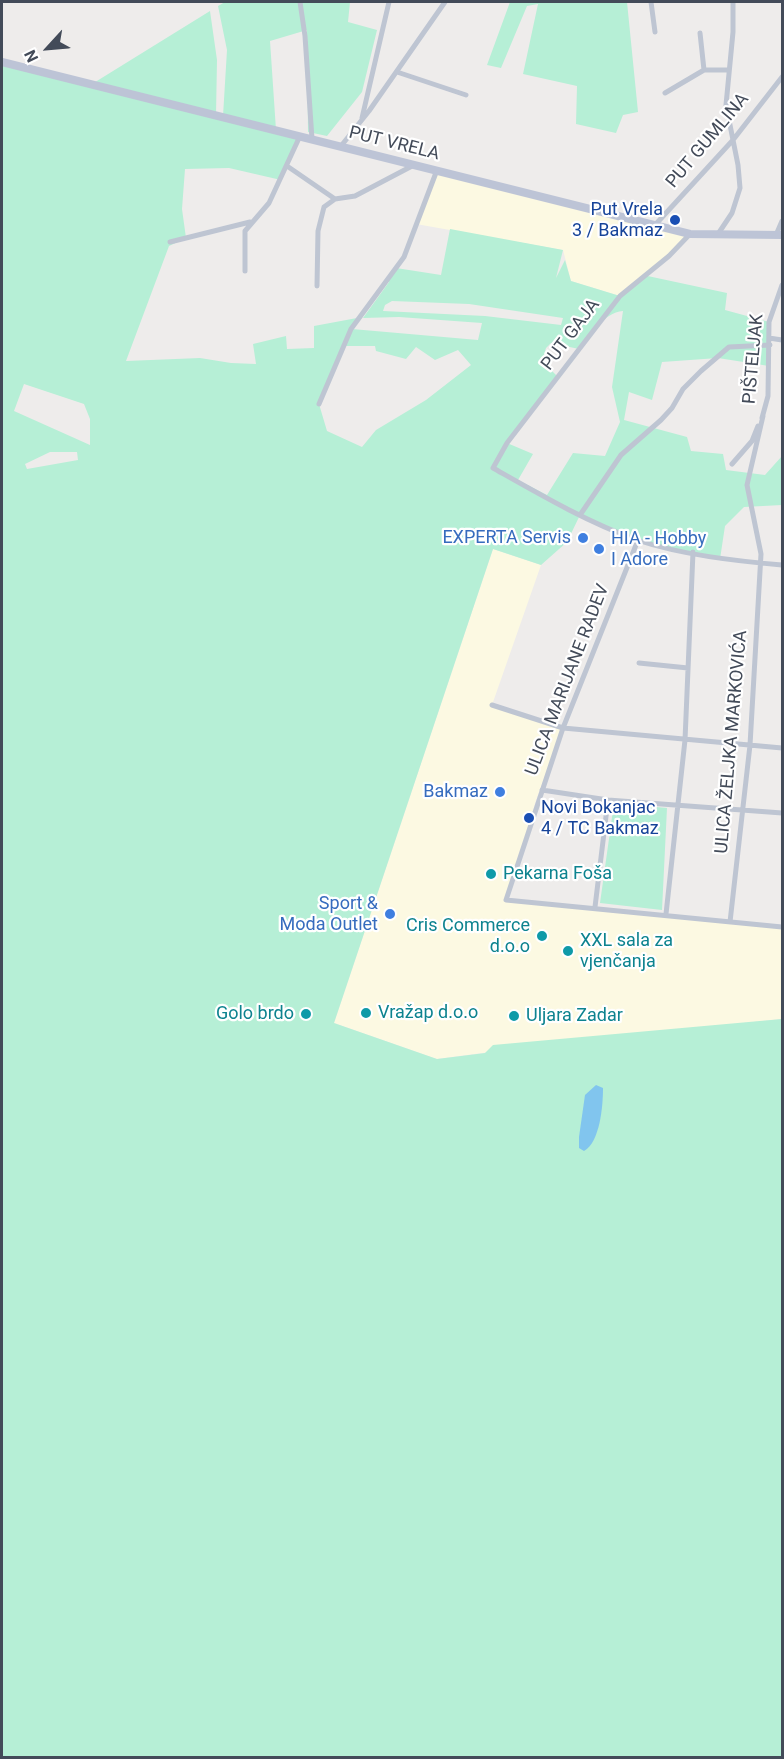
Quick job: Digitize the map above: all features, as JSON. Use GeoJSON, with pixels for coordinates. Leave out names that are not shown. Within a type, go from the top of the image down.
{"type":"FeatureCollection","features":[{"type":"Feature","properties":{"kind":"main road","name":"PUT VRELA"},"geometry":{"type":"LineString","coordinates":[[2,62],[690,234],[779,235]]}},
{"type":"Feature","properties":{"kind":"street"},"geometry":{"type":"LineString","coordinates":[[300,2],[305,36],[312,139]]}},
{"type":"Feature","properties":{"kind":"street"},"geometry":{"type":"LineString","coordinates":[[361,119],[389,2]]}},
{"type":"Feature","properties":{"kind":"street"},"geometry":{"type":"LineString","coordinates":[[340,146],[397,72],[445,2]]}},
{"type":"Feature","properties":{"kind":"street"},"geometry":{"type":"LineString","coordinates":[[651,2],[655,32]]}},
{"type":"Feature","properties":{"kind":"street"},"geometry":{"type":"LineString","coordinates":[[718,234],[732,213],[740,188],[726,105],[733,32],[733,2]]}},
{"type":"Feature","properties":{"kind":"street"},"geometry":{"type":"LineString","coordinates":[[700,33],[704,70]]}},
{"type":"Feature","properties":{"kind":"street"},"geometry":{"type":"LineString","coordinates":[[666,93],[704,70],[728,70]]}},
{"type":"Feature","properties":{"kind":"street"},"geometry":{"type":"LineString","coordinates":[[397,72],[466,95]]}},
{"type":"Feature","properties":{"kind":"street","name":"PUT GUMLINA"},"geometry":{"type":"LineString","coordinates":[[655,225],[733,140],[783,77]]}},
{"type":"Feature","properties":{"kind":"street"},"geometry":{"type":"LineString","coordinates":[[245,271],[245,231],[250,222],[269,203],[300,136]]}},
{"type":"Feature","properties":{"kind":"street"},"geometry":{"type":"LineString","coordinates":[[317,286],[318,231],[324,207],[335,199],[355,196],[416,165]]}},
{"type":"Feature","properties":{"kind":"street"},"geometry":{"type":"LineString","coordinates":[[286,166],[335,199]]}},
{"type":"Feature","properties":{"kind":"street"},"geometry":{"type":"LineString","coordinates":[[319,404],[351,329],[404,256],[437,170]]}},
{"type":"Feature","properties":{"kind":"street"},"geometry":{"type":"LineString","coordinates":[[779,235],[783,221]]}},
{"type":"Feature","properties":{"kind":"street"},"geometry":{"type":"LineString","coordinates":[[170,242],[250,222]]}},
{"type":"Feature","properties":{"kind":"street","name":"PUT GAJA"},"geometry":{"type":"LineString","coordinates":[[579,515],[493,468],[507,443],[620,296],[669,256],[690,234]]}},
{"type":"Feature","properties":{"kind":"street","name":"PIŠTELJAK"},"geometry":{"type":"LineString","coordinates":[[732,464],[752,441],[763,416],[768,396],[769,322],[783,285]]}},
{"type":"Feature","properties":{"kind":"street"},"geometry":{"type":"LineString","coordinates":[[769,338],[783,340]]}},
{"type":"Feature","properties":{"kind":"street"},"geometry":{"type":"LineString","coordinates":[[770,345],[729,347],[701,371],[683,389],[672,408],[661,420],[621,455],[579,515],[638,540],[720,559],[783,565]]}},
{"type":"Feature","properties":{"kind":"street","name":"ULICA ŽELJKA MARKOVIĆA"},"geometry":{"type":"LineString","coordinates":[[730,922],[750,745],[761,554],[747,485],[763,416]]}},
{"type":"Feature","properties":{"kind":"street","name":"ULICA MARIJANE RADEV"},"geometry":{"type":"LineString","coordinates":[[595,907],[506,900],[562,728],[638,540]]}},
{"type":"Feature","properties":{"kind":"street"},"geometry":{"type":"LineString","coordinates":[[666,914],[685,740],[693,552]]}},
{"type":"Feature","properties":{"kind":"street"},"geometry":{"type":"LineString","coordinates":[[639,663],[688,668]]}},
{"type":"Feature","properties":{"kind":"street"},"geometry":{"type":"LineString","coordinates":[[492,705],[562,728],[783,748]]}},
{"type":"Feature","properties":{"kind":"street"},"geometry":{"type":"LineString","coordinates":[[542,790],[608,800],[783,813]]}},
{"type":"Feature","properties":{"kind":"street"},"geometry":{"type":"LineString","coordinates":[[608,800],[595,907],[783,927]]}},
{"type":"Feature","properties":{"kind":"shaded area"},"geometry":{"type":"Polygon","coordinates":[[[437,170],[690,234],[669,256],[620,296],[571,281],[563,250],[416,224],[437,170]]]}},
{"type":"Feature","properties":{"kind":"shaded area"},"geometry":{"type":"Polygon","coordinates":[[[493,549],[541,565],[492,705],[563,728],[536,800],[506,900],[782,927],[782,1019],[588,1039],[437,1059],[334,1023],[493,549]]]}},
{"type":"Feature","properties":{"kind":"green space"},"geometry":{"type":"Polygon","coordinates":[[[225,2],[350,2],[348,22],[377,30],[362,92],[327,136],[308,132],[307,30],[270,41],[276,130],[300,136],[281,180],[229,168],[185,169],[182,209],[186,238],[169,246],[126,361],[200,358],[256,364],[253,344],[286,336],[287,349],[314,348],[314,326],[357,318],[352,329],[478,340],[482,323],[399,317],[363,318],[389,282],[388,277],[396,268],[441,275],[450,229],[563,250],[556,278],[565,260],[571,281],[620,296],[643,275],[727,293],[725,310],[769,322],[769,366],[718,358],[662,362],[652,400],[629,392],[624,420],[687,437],[691,451],[723,454],[726,470],[765,475],[782,456],[782,505],[744,507],[725,526],[720,559],[638,540],[580,515],[567,542],[541,565],[493,549],[334,1023],[437,1059],[485,1053],[493,1045],[782,1019],[782,1757],[2,1758],[2,62],[92,84],[210,11],[217,60],[216,115],[223,116],[227,50],[218,6],[225,2]],[[392,301],[385,305],[383,311],[485,316],[561,325],[563,318],[469,304],[392,301]],[[623,311],[603,320],[579,349],[551,343],[546,348],[542,361],[558,377],[507,443],[533,454],[518,480],[547,495],[573,453],[605,456],[620,422],[612,387],[623,311]],[[344,346],[319,404],[327,431],[362,447],[376,430],[426,400],[471,365],[458,350],[435,360],[416,347],[406,359],[376,351],[375,346],[344,346]],[[24,384],[14,411],[90,445],[90,419],[84,404],[24,384]],[[50,452],[25,464],[27,469],[78,460],[77,452],[50,452]]]}},
{"type":"Feature","properties":{"kind":"green space"},"geometry":{"type":"Polygon","coordinates":[[[510,2],[627,2],[638,112],[623,115],[616,133],[576,124],[577,86],[523,74],[538,4],[527,6],[501,68],[487,65],[510,2]]]}},
{"type":"Feature","properties":{"kind":"green space"},"geometry":{"type":"Polygon","coordinates":[[[614,803],[667,808],[662,910],[600,903],[614,803]]]}},
{"type":"Feature","properties":{"kind":"water"},"geometry":{"type":"Polygon","coordinates":[[[596,1085],[603,1088],[600,1123],[594,1140],[584,1151],[579,1148],[579,1137],[585,1095],[596,1085]]]}},
{"type":"Feature","properties":{"kind":"place","name":"Put Vrela 3 / Bakmaz"},"geometry":{"type":"Point","coordinates":[675,220]}},
{"type":"Feature","properties":{"kind":"place","name":"EXPERTA Servis"},"geometry":{"type":"Point","coordinates":[583,538]}},
{"type":"Feature","properties":{"kind":"place","name":"HIA - Hobby I Adore"},"geometry":{"type":"Point","coordinates":[599,549]}},
{"type":"Feature","properties":{"kind":"place","name":"Bakmaz"},"geometry":{"type":"Point","coordinates":[500,792]}},
{"type":"Feature","properties":{"kind":"place","name":"Novi Bokanjac 4 / TC Bakmaz"},"geometry":{"type":"Point","coordinates":[529,818]}},
{"type":"Feature","properties":{"kind":"place","name":"Pekarna Foša"},"geometry":{"type":"Point","coordinates":[491,874]}},
{"type":"Feature","properties":{"kind":"place","name":"Sport & Moda Outlet"},"geometry":{"type":"Point","coordinates":[390,914]}},
{"type":"Feature","properties":{"kind":"place","name":"Cris Commerce d.o.o"},"geometry":{"type":"Point","coordinates":[542,936]}},
{"type":"Feature","properties":{"kind":"place","name":"XXL sala za vjenčanja"},"geometry":{"type":"Point","coordinates":[568,951]}},
{"type":"Feature","properties":{"kind":"place","name":"Vražap d.o.o"},"geometry":{"type":"Point","coordinates":[366,1013]}},
{"type":"Feature","properties":{"kind":"place","name":"Golo brdo"},"geometry":{"type":"Point","coordinates":[306,1014]}},
{"type":"Feature","properties":{"kind":"place","name":"Uljara Zadar"},"geometry":{"type":"Point","coordinates":[514,1016]}}]}
